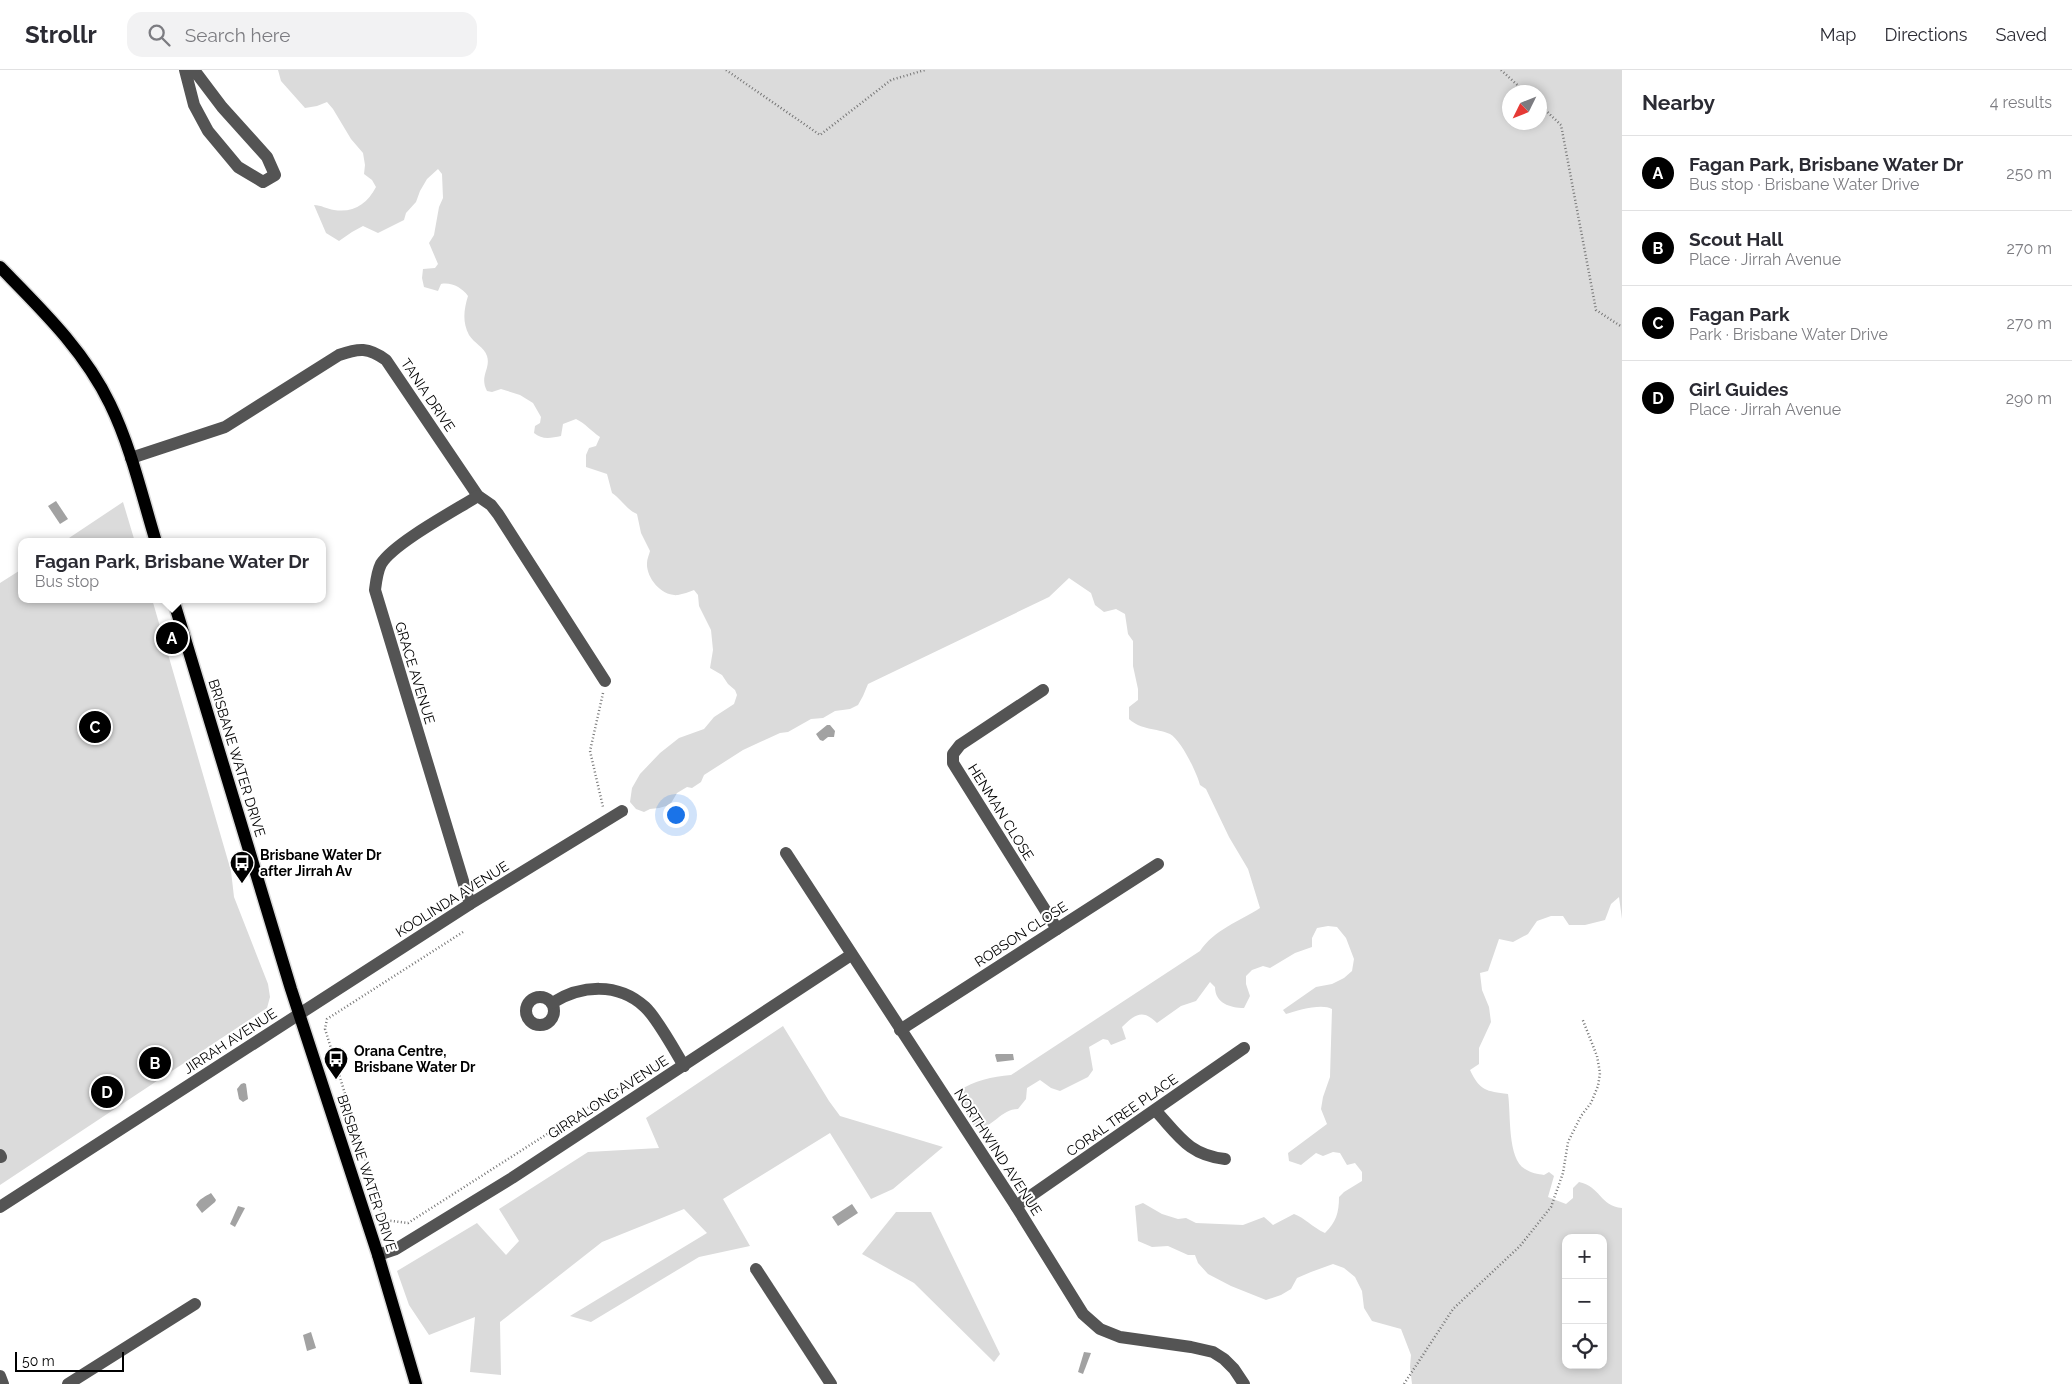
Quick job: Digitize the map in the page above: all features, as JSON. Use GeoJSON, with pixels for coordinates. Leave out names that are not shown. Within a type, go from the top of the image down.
{"type":"FeatureCollection","features":[{"type":"Feature","properties":{"kind":"main road"},"geometry":{"type":"LineString","coordinates":[[0,267],[54,323],[96,378],[110,403],[131,458],[155,538]]}},
{"type":"Feature","properties":{"kind":"main road","name":"BRISBANE WATER DRIVE"},"geometry":{"type":"LineString","coordinates":[[174,603],[299,1014],[378,1256],[416,1384]]}},
{"type":"Feature","properties":{"kind":"street"},"geometry":{"type":"LineString","coordinates":[[185,70],[194,106],[208,131],[238,167],[263,182],[275,175],[267,157],[222,107],[194,70]]}},
{"type":"Feature","properties":{"kind":"street","name":"TANIA DRIVE"},"geometry":{"type":"LineString","coordinates":[[131,458],[225,427],[338,355],[356,349],[373,351],[386,360],[478,496],[491,505],[498,514],[605,681]]}},
{"type":"Feature","properties":{"kind":"street","name":"GRACE AVENUE"},"geometry":{"type":"LineString","coordinates":[[470,904],[375,590],[381,564],[396,548],[478,496]]}},
{"type":"Feature","properties":{"kind":"street","name":"HENMAN CLOSE"},"geometry":{"type":"LineString","coordinates":[[1043,690],[960,745],[953,754],[953,763],[1057,929]]}},
{"type":"Feature","properties":{"kind":"street","name":"KOOLINDA AVENUE"},"geometry":{"type":"LineString","coordinates":[[299,1014],[470,904],[622,811]]}},
{"type":"Feature","properties":{"kind":"street","name":"NORTHWIND AVENUE"},"geometry":{"type":"LineString","coordinates":[[786,853],[1016,1206],[1083,1314],[1100,1329],[1120,1337],[1197,1347],[1213,1352],[1234,1369],[1244,1384]]}},
{"type":"Feature","properties":{"kind":"street","name":"ROBSON CLOSE"},"geometry":{"type":"LineString","coordinates":[[900,1030],[1158,864]]}},
{"type":"Feature","properties":{"kind":"street","name":"GIRRALONG AVENUE"},"geometry":{"type":"LineString","coordinates":[[378,1256],[396,1249],[504,1183],[851,955]]}},
{"type":"Feature","properties":{"kind":"street"},"geometry":{"type":"LineString","coordinates":[[552,1003],[564,996],[599,987],[624,994],[646,1008],[684,1066]]}},
{"type":"Feature","properties":{"kind":"street","name":"JIRRAH AVENUE"},"geometry":{"type":"LineString","coordinates":[[0,1207],[299,1014]]}},
{"type":"Feature","properties":{"kind":"street","name":"CORAL TREE PLACE"},"geometry":{"type":"LineString","coordinates":[[1016,1206],[1156,1111],[1244,1048]]}},
{"type":"Feature","properties":{"kind":"street"},"geometry":{"type":"LineString","coordinates":[[1156,1111],[1188,1146],[1210,1157],[1225,1159]]}},
{"type":"Feature","properties":{"kind":"street"},"geometry":{"type":"LineString","coordinates":[[756,1269],[831,1384]]}},
{"type":"Feature","properties":{"kind":"street"},"geometry":{"type":"LineString","coordinates":[[68,1384],[195,1304]]}},
{"type":"Feature","properties":{"kind":"street"},"geometry":{"type":"LineString","coordinates":[[0,1376],[4,1384]]}},
{"type":"Feature","properties":{"kind":"path"},"geometry":{"type":"LineString","coordinates":[[726,70],[820,135],[891,80],[925,70]]}},
{"type":"Feature","properties":{"kind":"path"},"geometry":{"type":"LineString","coordinates":[[1501,70],[1517,85]]}},
{"type":"Feature","properties":{"kind":"path"},"geometry":{"type":"LineString","coordinates":[[1547,112],[1561,125],[1596,310],[1622,327]]}},
{"type":"Feature","properties":{"kind":"path"},"geometry":{"type":"LineString","coordinates":[[605,681],[590,751],[606,821]]}},
{"type":"Feature","properties":{"kind":"path"},"geometry":{"type":"LineString","coordinates":[[463,932],[327,1019],[325,1029],[384,1220],[408,1224],[675,1052]]}},
{"type":"Feature","properties":{"kind":"path"},"geometry":{"type":"LineString","coordinates":[[1404,1384],[1453,1309],[1520,1246],[1551,1207],[1563,1173],[1568,1142],[1581,1116],[1591,1103],[1598,1086],[1600,1074],[1597,1056],[1582,1018]]}},
{"type":"Feature","properties":{"kind":"shaded area"},"geometry":{"type":"Polygon","coordinates":[[[278,70],[1622,70],[1622,919],[1619,897],[1611,904],[1605,920],[1585,925],[1569,925],[1563,916],[1551,916],[1537,921],[1528,934],[1513,942],[1499,939],[1488,971],[1480,973],[1482,990],[1489,1007],[1491,1022],[1479,1048],[1479,1064],[1470,1070],[1484,1089],[1508,1094],[1511,1135],[1515,1156],[1519,1164],[1525,1169],[1544,1175],[1549,1172],[1554,1176],[1548,1197],[1566,1204],[1573,1198],[1573,1188],[1579,1182],[1591,1187],[1609,1204],[1622,1208],[1622,1384],[1412,1384],[1411,1355],[1401,1329],[1372,1321],[1364,1308],[1362,1291],[1355,1277],[1344,1268],[1333,1264],[1311,1272],[1297,1278],[1291,1289],[1266,1300],[1231,1286],[1208,1274],[1198,1263],[1195,1255],[1188,1255],[1168,1246],[1152,1247],[1138,1241],[1135,1206],[1143,1203],[1162,1214],[1178,1219],[1186,1218],[1196,1223],[1243,1225],[1264,1217],[1273,1225],[1294,1214],[1325,1233],[1336,1217],[1339,1197],[1362,1181],[1362,1172],[1355,1163],[1347,1165],[1340,1153],[1333,1152],[1323,1156],[1316,1153],[1301,1165],[1289,1161],[1288,1153],[1327,1124],[1321,1109],[1330,1077],[1332,1009],[1316,1007],[1286,1014],[1283,1010],[1316,987],[1332,984],[1344,978],[1352,971],[1354,959],[1346,938],[1337,927],[1317,928],[1312,938],[1312,947],[1295,953],[1270,968],[1263,966],[1252,970],[1246,976],[1246,984],[1250,996],[1244,1008],[1229,1006],[1220,1001],[1215,987],[1210,982],[1196,1001],[1181,1006],[1157,1023],[1147,1016],[1135,1016],[1122,1027],[1126,1039],[1111,1045],[1108,1040],[1103,1039],[1089,1047],[1093,1070],[1088,1077],[1060,1091],[1051,1088],[1040,1080],[1027,1088],[1026,1099],[1018,1109],[1007,1112],[982,1128],[976,1129],[961,1105],[959,1091],[971,1084],[984,1080],[1011,1075],[1200,951],[1212,937],[1228,926],[1260,908],[1248,869],[1229,837],[1206,789],[1200,785],[1184,750],[1170,734],[1144,727],[1129,719],[1129,707],[1138,700],[1138,689],[1133,666],[1133,641],[1128,634],[1125,614],[1116,609],[1104,612],[1095,605],[1091,593],[1069,578],[1049,597],[868,684],[858,705],[850,709],[835,711],[823,718],[811,719],[788,732],[780,733],[743,750],[704,775],[701,782],[692,788],[687,787],[677,793],[670,805],[644,812],[636,809],[630,802],[632,788],[640,774],[660,753],[679,738],[704,729],[714,717],[734,704],[737,695],[722,675],[710,668],[713,650],[711,630],[699,606],[698,595],[694,590],[680,595],[672,595],[661,590],[652,580],[647,569],[650,551],[641,533],[637,514],[612,493],[607,474],[586,467],[586,455],[589,448],[596,446],[600,437],[576,419],[563,424],[561,436],[540,437],[534,433],[535,426],[540,423],[541,417],[533,403],[520,395],[501,389],[492,392],[487,391],[484,381],[488,365],[487,356],[484,350],[469,335],[465,325],[468,296],[460,288],[449,284],[441,284],[438,291],[424,287],[422,278],[423,269],[435,268],[438,264],[429,243],[434,235],[439,207],[443,198],[442,174],[438,169],[427,179],[416,202],[406,213],[404,220],[378,233],[363,226],[339,241],[326,233],[314,205],[341,211],[354,209],[364,203],[376,187],[372,180],[364,174],[363,153],[351,139],[327,102],[305,108],[281,81],[278,70]]]}},
{"type":"Feature","properties":{"kind":"shaded area"},"geometry":{"type":"Polygon","coordinates":[[[56,501],[68,519],[60,524],[48,506],[56,501]]]}},
{"type":"Feature","properties":{"kind":"shaded area"},"geometry":{"type":"Polygon","coordinates":[[[123,502],[134,538],[69,538],[123,502]]]}},
{"type":"Feature","properties":{"kind":"shaded area"},"geometry":{"type":"Polygon","coordinates":[[[18,572],[18,603],[153,603],[231,871],[234,897],[268,984],[270,997],[267,1008],[0,1185],[0,583],[18,572]]]}},
{"type":"Feature","properties":{"kind":"shaded area"},"geometry":{"type":"Polygon","coordinates":[[[827,725],[830,725],[835,731],[834,737],[828,737],[823,741],[820,740],[816,734],[827,725]]]}},
{"type":"Feature","properties":{"kind":"shaded area"},"geometry":{"type":"Polygon","coordinates":[[[783,1026],[840,1116],[943,1147],[893,1189],[871,1199],[830,1133],[723,1199],[750,1246],[699,1257],[591,1322],[570,1316],[707,1233],[684,1209],[602,1242],[500,1322],[501,1375],[470,1372],[475,1317],[429,1335],[409,1305],[397,1271],[477,1223],[506,1255],[519,1241],[499,1209],[588,1152],[659,1148],[646,1118],[783,1026]]]}},
{"type":"Feature","properties":{"kind":"shaded area"},"geometry":{"type":"Polygon","coordinates":[[[996,1054],[1013,1054],[1014,1060],[997,1062],[996,1054]]]}},
{"type":"Feature","properties":{"kind":"shaded area"},"geometry":{"type":"Polygon","coordinates":[[[244,1083],[246,1084],[248,1099],[243,1102],[239,1099],[237,1089],[244,1083]]]}},
{"type":"Feature","properties":{"kind":"shaded area"},"geometry":{"type":"Polygon","coordinates":[[[211,1193],[216,1200],[202,1213],[196,1205],[201,1199],[211,1193]]]}},
{"type":"Feature","properties":{"kind":"shaded area"},"geometry":{"type":"Polygon","coordinates":[[[852,1204],[858,1213],[838,1226],[832,1217],[852,1204]]]}},
{"type":"Feature","properties":{"kind":"shaded area"},"geometry":{"type":"Polygon","coordinates":[[[238,1206],[245,1208],[235,1227],[230,1224],[238,1206]]]}},
{"type":"Feature","properties":{"kind":"shaded area"},"geometry":{"type":"Polygon","coordinates":[[[896,1212],[931,1212],[1000,1354],[994,1362],[914,1283],[862,1254],[896,1212]]]}},
{"type":"Feature","properties":{"kind":"shaded area"},"geometry":{"type":"Polygon","coordinates":[[[311,1332],[316,1348],[307,1351],[303,1335],[311,1332]]]}},
{"type":"Feature","properties":{"kind":"shaded area"},"geometry":{"type":"Polygon","coordinates":[[[1084,1352],[1091,1353],[1083,1374],[1078,1372],[1084,1352]]]}},
{"type":"Feature","properties":{"kind":"place","name":"Fagan Park, Brisbane Water Dr"},"geometry":{"type":"Point","coordinates":[172,638]}},
{"type":"Feature","properties":{"kind":"place","name":"Fagan Park"},"geometry":{"type":"Point","coordinates":[95,727]}},
{"type":"Feature","properties":{"kind":"place","name":"Brisbane Water Dr after Jirrah Av"},"geometry":{"type":"Point","coordinates":[242,884]}},
{"type":"Feature","properties":{"kind":"place","name":"Scout Hall"},"geometry":{"type":"Point","coordinates":[155,1063]}},
{"type":"Feature","properties":{"kind":"place","name":"Orana Centre, Brisbane Water Dr"},"geometry":{"type":"Point","coordinates":[336,1080]}},
{"type":"Feature","properties":{"kind":"place","name":"Girl Guides"},"geometry":{"type":"Point","coordinates":[107,1092]}}]}
